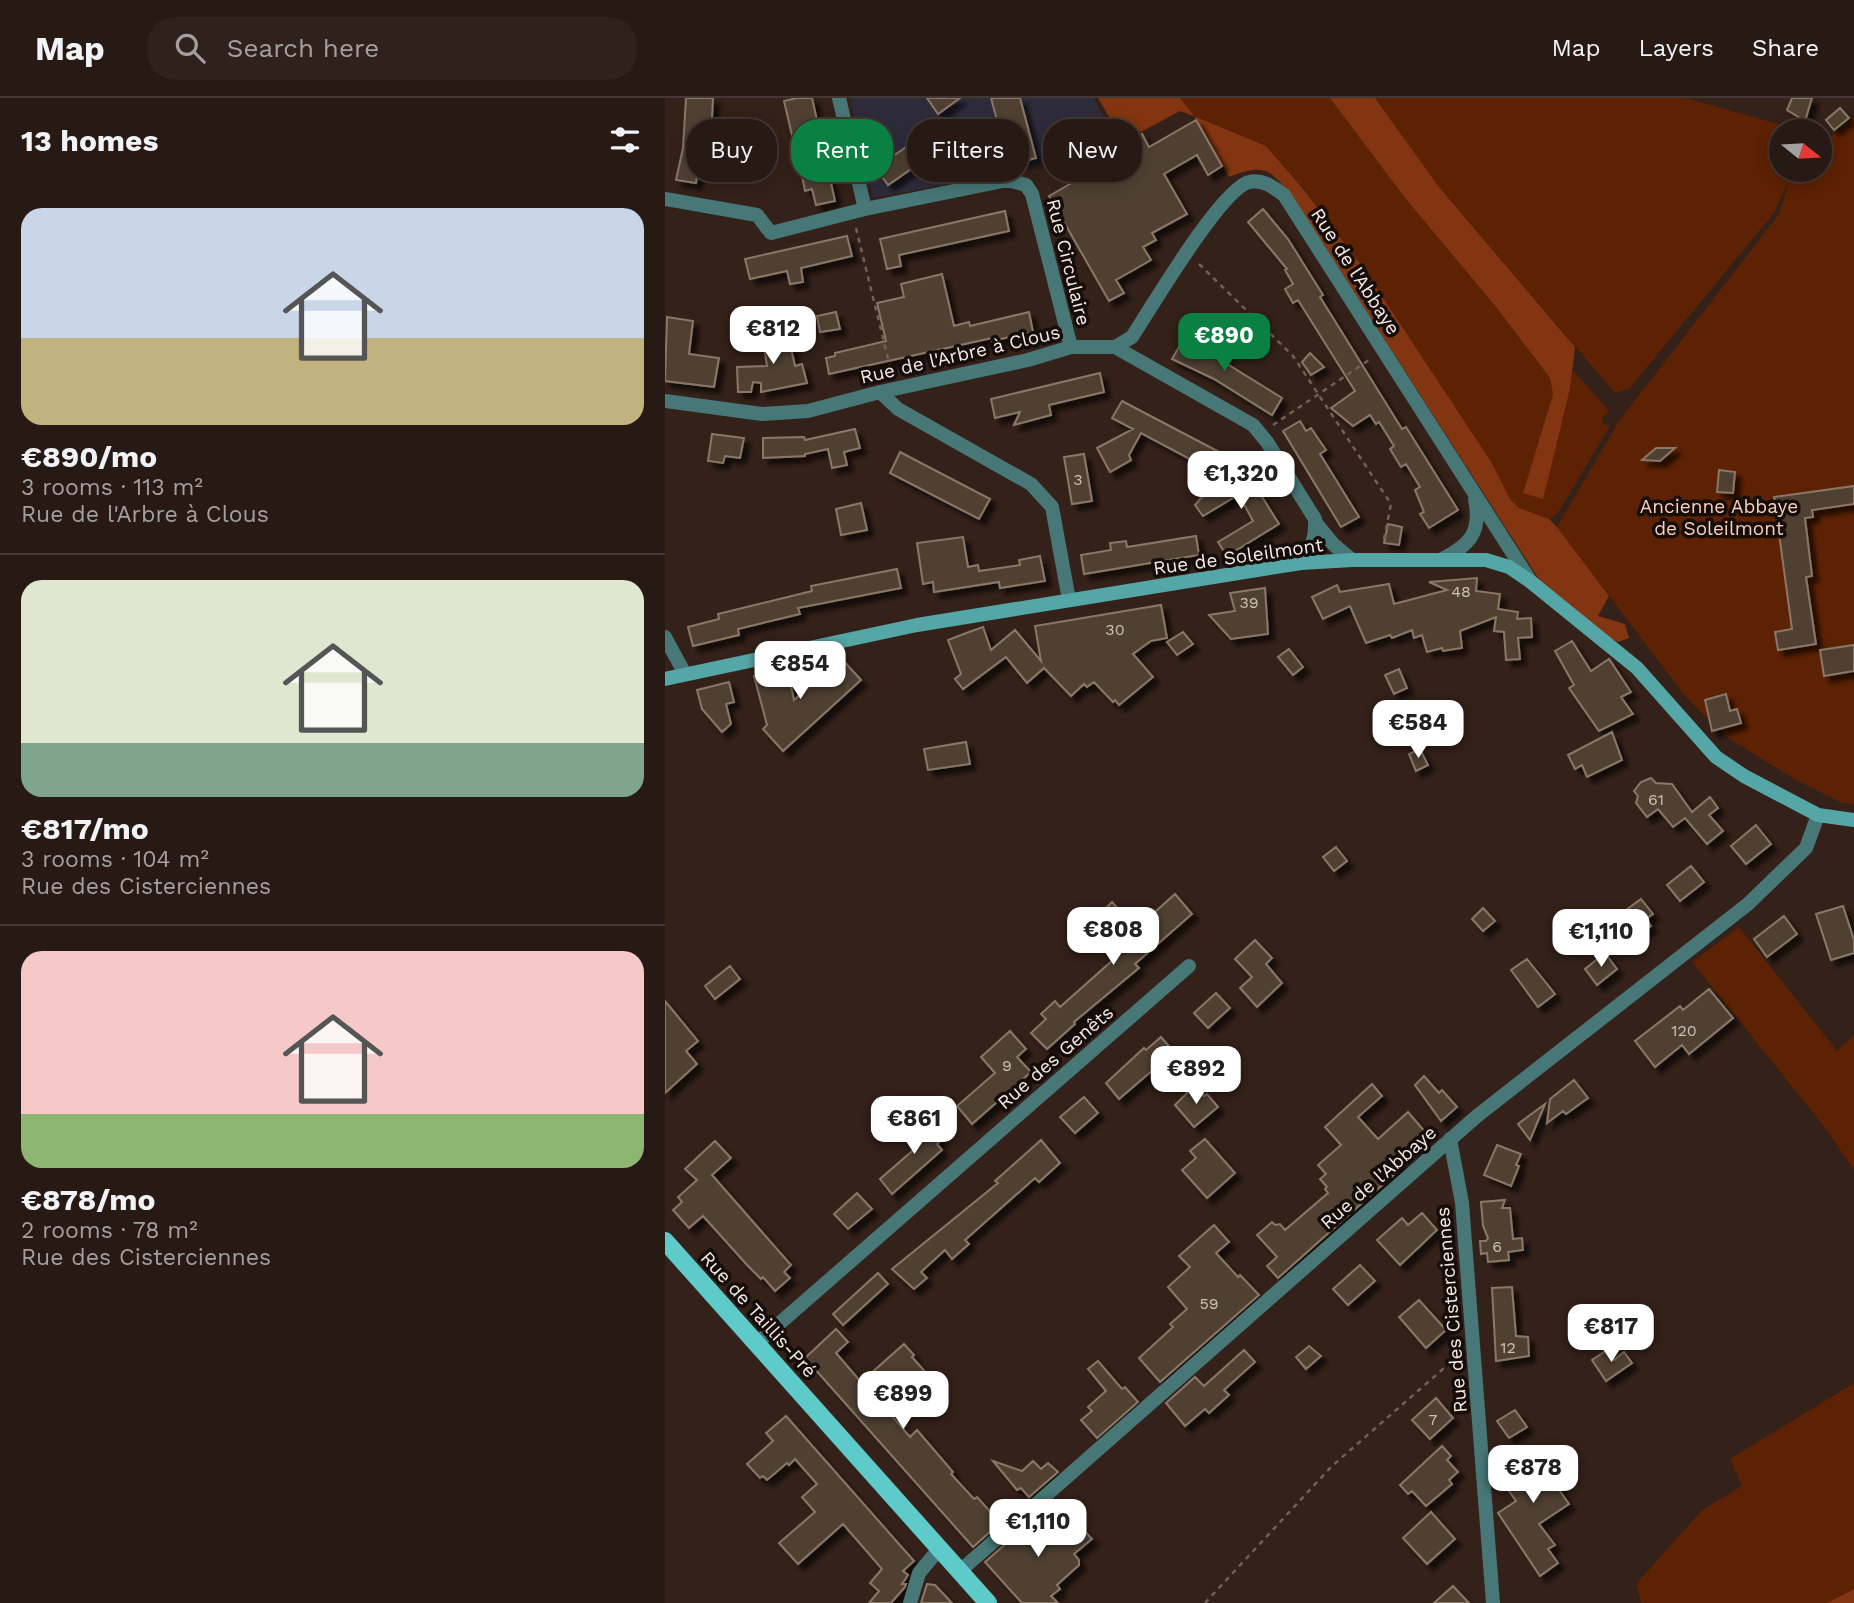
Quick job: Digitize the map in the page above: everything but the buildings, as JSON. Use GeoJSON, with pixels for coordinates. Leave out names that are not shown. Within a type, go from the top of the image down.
{"type":"FeatureCollection","features":[{"type":"Feature","properties":{"kind":"main road","name":"Rue de Taillis-Pré"},"geometry":{"type":"LineString","coordinates":[[665,1241],[988,1603]]}},
{"type":"Feature","properties":{"kind":"street"},"geometry":{"type":"LineString","coordinates":[[839,98],[859,210]]}},
{"type":"Feature","properties":{"kind":"street","name":"Rue Circulaire"},"geometry":{"type":"LineString","coordinates":[[665,199],[757,215],[771,233],[859,210],[1008,180],[1026,185],[1032,194],[1071,347]]}},
{"type":"Feature","properties":{"kind":"street","name":"Rue de l'Abbaye"},"geometry":{"type":"LineString","coordinates":[[1115,347],[1132,337],[1187,251],[1233,194],[1248,183],[1264,182],[1284,195],[1531,582]]}},
{"type":"Feature","properties":{"kind":"street","name":"Rue de l'Arbre à Clous"},"geometry":{"type":"LineString","coordinates":[[665,401],[762,414],[808,411],[895,388],[1028,360],[1071,347],[1115,347],[1253,425],[1265,439],[1315,522],[1334,545],[1352,560]]}},
{"type":"Feature","properties":{"kind":"street"},"geometry":{"type":"LineString","coordinates":[[880,392],[898,409],[1031,484],[1052,507],[1069,600]]}},
{"type":"Feature","properties":{"kind":"street"},"geometry":{"type":"LineString","coordinates":[[1440,560],[1456,552],[1476,531],[1478,513],[1473,491]]}},
{"type":"Feature","properties":{"kind":"street"},"geometry":{"type":"LineString","coordinates":[[1301,563],[1310,551],[1315,522]]}},
{"type":"Feature","properties":{"kind":"street","name":"Rue de Soleilmont"},"geometry":{"type":"LineString","coordinates":[[665,679],[917,625],[1301,563],[1352,560],[1486,560],[1509,567],[1531,582],[1637,668],[1716,757],[1744,776],[1818,815],[1854,820]]}},
{"type":"Feature","properties":{"kind":"street"},"geometry":{"type":"LineString","coordinates":[[665,637],[685,674]]}},
{"type":"Feature","properties":{"kind":"street","name":"Rue de l'Abbaye"},"geometry":{"type":"LineString","coordinates":[[960,1572],[1477,1115],[1748,904],[1806,848],[1818,815]]}},
{"type":"Feature","properties":{"kind":"street","name":"Rue des Genêts"},"geometry":{"type":"LineString","coordinates":[[757,1343],[1189,966]]}},
{"type":"Feature","properties":{"kind":"street","name":"Rue des Cisterciennes"},"geometry":{"type":"LineString","coordinates":[[1450,1139],[1462,1203],[1493,1603]]}},
{"type":"Feature","properties":{"kind":"street"},"geometry":{"type":"LineString","coordinates":[[910,1603],[919,1573],[939,1549]]}},
{"type":"Feature","properties":{"kind":"path"},"geometry":{"type":"LineString","coordinates":[[859,210],[895,388]]}},
{"type":"Feature","properties":{"kind":"path"},"geometry":{"type":"LineString","coordinates":[[1187,251],[1293,356],[1391,504],[1380,560]]}},
{"type":"Feature","properties":{"kind":"path"},"geometry":{"type":"LineString","coordinates":[[1265,439],[1269,428],[1384,351]]}},
{"type":"Feature","properties":{"kind":"path"},"geometry":{"type":"LineString","coordinates":[[1205,1603],[1331,1467],[1443,1369],[1474,1353]]}},
{"type":"Feature","properties":{"kind":"shaded area"},"geometry":{"type":"Polygon","coordinates":[[[850,98],[1093,98],[1105,119],[1043,119],[1043,164],[1029,168],[1029,119],[907,119],[907,182],[960,182],[873,198],[869,182],[893,182],[893,119],[855,119],[850,98]]]}},
{"type":"Feature","properties":{"kind":"shaded area"},"geometry":{"type":"Polygon","coordinates":[[[1098,98],[1180,98],[1194,116],[1180,111],[1142,131],[1142,119],[1110,119],[1098,98]]]}},
{"type":"Feature","properties":{"kind":"shaded area"},"geometry":{"type":"Polygon","coordinates":[[[1330,98],[1375,98],[1439,187],[1575,347],[1570,389],[1543,499],[1523,493],[1553,394],[1550,378],[1496,307],[1405,198],[1330,98]]]}},
{"type":"Feature","properties":{"kind":"shaded area"},"geometry":{"type":"Polygon","coordinates":[[[1194,116],[1266,146],[1305,191],[1364,269],[1492,463],[1510,499],[1519,508],[1549,519],[1557,527],[1609,596],[1598,616],[1625,624],[1629,638],[1618,642],[1599,632],[1540,581],[1295,200],[1268,172],[1253,170],[1229,177],[1194,116]]]}},
{"type":"Feature","properties":{"kind":"shaded area"},"geometry":{"type":"Polygon","coordinates":[[[1854,1589],[1854,1603],[1827,1603],[1854,1589]]]}},
{"type":"Feature","properties":{"kind":"green space"},"geometry":{"type":"Polygon","coordinates":[[[1180,98],[1330,98],[1405,198],[1496,307],[1550,378],[1553,394],[1523,493],[1570,389],[1573,370],[1609,411],[1602,419],[1603,424],[1610,426],[1558,513],[1549,519],[1519,508],[1510,499],[1492,463],[1364,269],[1306,191],[1266,146],[1194,116],[1180,98]]]}},
{"type":"Feature","properties":{"kind":"green space","name":"Ancienne Abbaye de Soleilmont"},"geometry":{"type":"Polygon","coordinates":[[[1375,98],[1686,98],[1769,122],[1769,182],[1789,182],[1774,213],[1629,389],[1615,393],[1439,187],[1375,98]]]}},
{"type":"Feature","properties":{"kind":"green space","name":"Ancienne Abbaye de Soleilmont"},"geometry":{"type":"Polygon","coordinates":[[[1854,117],[1854,804],[1842,803],[1796,780],[1725,736],[1685,696],[1557,527],[1619,421],[1779,214],[1789,182],[1832,182],[1832,136],[1854,117]]]}},
{"type":"Feature","properties":{"kind":"green space"},"geometry":{"type":"Polygon","coordinates":[[[1739,927],[1837,1051],[1854,1035],[1854,1170],[1826,1129],[1692,962],[1739,927]]]}},
{"type":"Feature","properties":{"kind":"green space"},"geometry":{"type":"Polygon","coordinates":[[[1854,1383],[1854,1589],[1827,1603],[1641,1603],[1636,1584],[1702,1510],[1742,1486],[1730,1459],[1854,1383]]]}}]}
